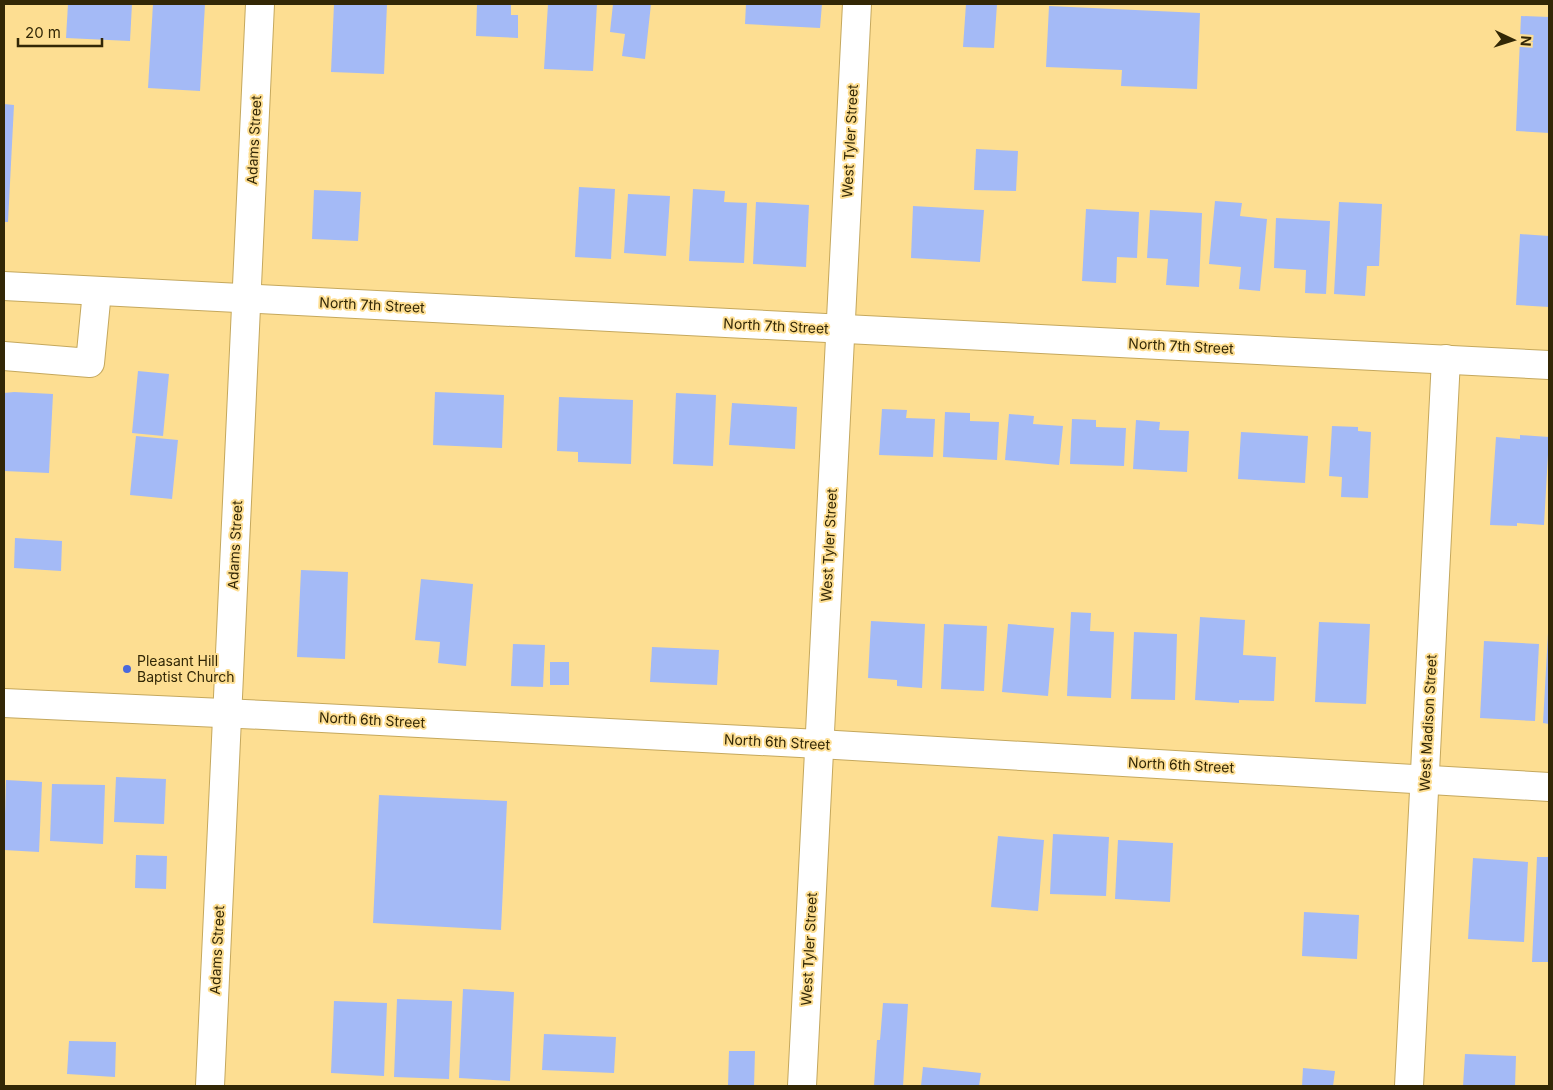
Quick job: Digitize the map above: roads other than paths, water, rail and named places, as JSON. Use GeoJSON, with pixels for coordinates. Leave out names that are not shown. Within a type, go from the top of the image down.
{"type":"FeatureCollection","features":[{"type":"Feature","properties":{"kind":"street","name":"Adams Street"},"geometry":{"type":"LineString","coordinates":[[210,1086],[260,4]]}},
{"type":"Feature","properties":{"kind":"street","name":"West Tyler Street"},"geometry":{"type":"LineString","coordinates":[[802,1086],[857,4]]}},
{"type":"Feature","properties":{"kind":"street","name":"North 7th Street"},"geometry":{"type":"LineString","coordinates":[[4,286],[1549,365]]}},
{"type":"Feature","properties":{"kind":"street"},"geometry":{"type":"LineString","coordinates":[[4,356],[90,363],[97,291]]}},
{"type":"Feature","properties":{"kind":"street","name":"West Madison Street"},"geometry":{"type":"LineString","coordinates":[[1409,1086],[1446,360]]}},
{"type":"Feature","properties":{"kind":"street","name":"North 6th Street"},"geometry":{"type":"LineString","coordinates":[[4,703],[819,744],[1549,787]]}},
{"type":"Feature","properties":{"kind":"place","name":"Pleasant Hill Baptist Church"},"geometry":{"type":"Point","coordinates":[127,669]}}]}
